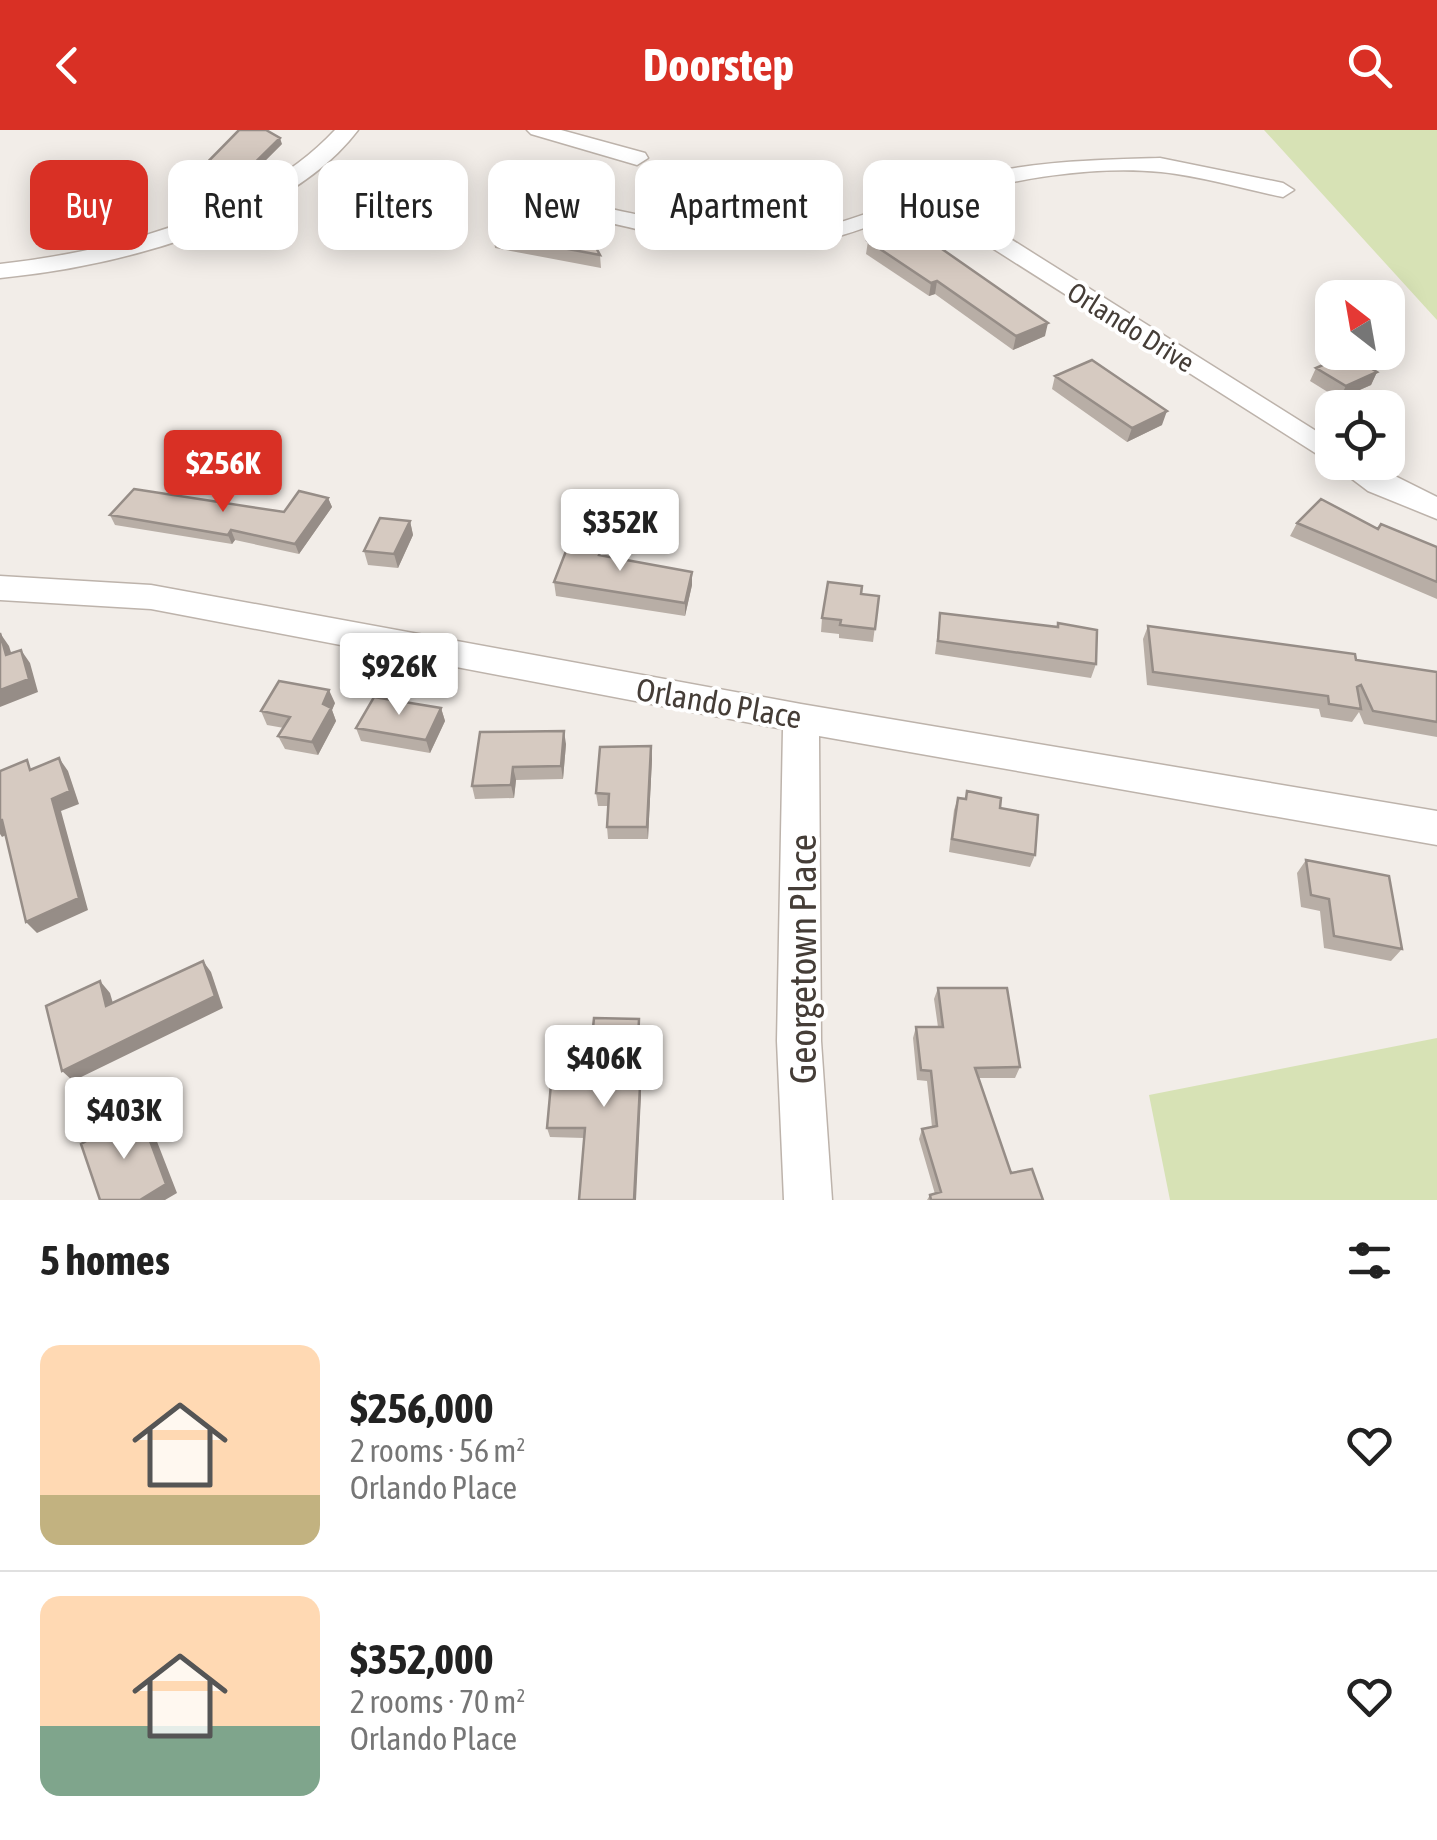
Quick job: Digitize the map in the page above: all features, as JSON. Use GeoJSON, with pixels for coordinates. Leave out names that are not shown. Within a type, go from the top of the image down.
{"type":"FeatureCollection","features":[{"type":"Feature","properties":{"kind":"street"},"geometry":{"type":"LineString","coordinates":[[0,270],[27,270],[123,250],[241,206],[334,150],[347,130]]}},
{"type":"Feature","properties":{"kind":"street"},"geometry":{"type":"LineString","coordinates":[[538,130],[637,158]]}},
{"type":"Feature","properties":{"kind":"street"},"geometry":{"type":"LineString","coordinates":[[1015,175],[1132,163],[1160,164],[1283,190]]}},
{"type":"Feature","properties":{"kind":"street"},"geometry":{"type":"LineString","coordinates":[[615,217],[729,240],[776,241],[819,234],[863,220]]}},
{"type":"Feature","properties":{"kind":"street","name":"Orlando Drive"},"geometry":{"type":"LineString","coordinates":[[1010,250],[1315,443]]}},
{"type":"Feature","properties":{"kind":"street"},"geometry":{"type":"LineString","coordinates":[[1372,480],[1437,509]]}},
{"type":"Feature","properties":{"kind":"street","name":"Orlando Place"},"geometry":{"type":"LineString","coordinates":[[0,588],[151,597],[800,718],[1437,828]]}},
{"type":"Feature","properties":{"kind":"street","name":"Georgetown Place"},"geometry":{"type":"LineString","coordinates":[[800,718],[800,1041],[808,1200]]}},
{"type":"Feature","properties":{"kind":"green space"},"geometry":{"type":"Polygon","coordinates":[[[1264,130],[1437,130],[1437,320],[1405,285],[1405,280],[1401,280],[1264,130]]]}},
{"type":"Feature","properties":{"kind":"green space"},"geometry":{"type":"Polygon","coordinates":[[[1437,1038],[1437,1200],[1170,1200],[1149,1095],[1437,1038]]]}},
{"type":"Feature","properties":{"kind":"building"},"geometry":{"type":"Polygon","coordinates":[[[239,130],[266,130],[280,138],[258,160],[210,160],[239,130]]]}},
{"type":"Feature","properties":{"kind":"building"},"geometry":{"type":"Polygon","coordinates":[[[882,250],[943,250],[1048,323],[1016,336],[937,281],[931,283],[882,250]]]}},
{"type":"Feature","properties":{"kind":"building"},"geometry":{"type":"Polygon","coordinates":[[[1092,360],[1167,411],[1132,428],[1055,376],[1092,360]]]}},
{"type":"Feature","properties":{"kind":"building"},"geometry":{"type":"Polygon","coordinates":[[[1319,370],[1377,372],[1346,386],[1319,370]]]}},
{"type":"Feature","properties":{"kind":"building"},"geometry":{"type":"Polygon","coordinates":[[[134,489],[284,512],[299,491],[328,498],[295,544],[231,530],[228,535],[110,515],[134,489]]]}},
{"type":"Feature","properties":{"kind":"building"},"geometry":{"type":"Polygon","coordinates":[[[1321,499],[1378,529],[1381,524],[1437,547],[1437,582],[1297,523],[1321,499]]]}},
{"type":"Feature","properties":{"kind":"building"},"geometry":{"type":"Polygon","coordinates":[[[380,518],[410,521],[394,554],[364,551],[380,518]]]}},
{"type":"Feature","properties":{"kind":"building"},"geometry":{"type":"Polygon","coordinates":[[[571,538],[604,542],[599,555],[692,572],[685,603],[554,582],[571,538]]]}},
{"type":"Feature","properties":{"kind":"building"},"geometry":{"type":"Polygon","coordinates":[[[828,582],[862,586],[861,594],[879,596],[875,629],[840,625],[841,620],[822,618],[828,582]]]}},
{"type":"Feature","properties":{"kind":"building"},"geometry":{"type":"Polygon","coordinates":[[[940,613],[1097,630],[1096,664],[938,641],[940,613]]]}},
{"type":"Feature","properties":{"kind":"building"},"geometry":{"type":"Polygon","coordinates":[[[1148,626],[1355,654],[1356,660],[1437,672],[1437,722],[1373,711],[1361,685],[1357,687],[1361,709],[1329,704],[1328,696],[1153,672],[1148,626]]]}},
{"type":"Feature","properties":{"kind":"building"},"geometry":{"type":"Polygon","coordinates":[[[0,633],[6,655],[21,650],[29,679],[0,690],[0,633]]]}},
{"type":"Feature","properties":{"kind":"building"},"geometry":{"type":"Polygon","coordinates":[[[279,681],[329,690],[323,704],[331,708],[312,742],[278,736],[290,717],[261,711],[279,681]]]}},
{"type":"Feature","properties":{"kind":"building"},"geometry":{"type":"Polygon","coordinates":[[[374,697],[441,708],[426,740],[356,728],[374,697]]]}},
{"type":"Feature","properties":{"kind":"building"},"geometry":{"type":"Polygon","coordinates":[[[564,731],[561,766],[513,767],[511,785],[472,786],[480,732],[564,731]]]}},
{"type":"Feature","properties":{"kind":"building"},"geometry":{"type":"Polygon","coordinates":[[[651,746],[647,827],[607,827],[609,794],[596,793],[600,747],[651,746]]]}},
{"type":"Feature","properties":{"kind":"building"},"geometry":{"type":"Polygon","coordinates":[[[59,758],[70,791],[52,799],[79,898],[26,922],[0,820],[0,771],[27,760],[30,770],[59,758]]]}},
{"type":"Feature","properties":{"kind":"building"},"geometry":{"type":"Polygon","coordinates":[[[967,791],[1001,798],[1000,808],[1038,815],[1035,855],[952,839],[958,798],[966,799],[967,791]]]}},
{"type":"Feature","properties":{"kind":"building"},"geometry":{"type":"Polygon","coordinates":[[[1306,860],[1389,876],[1402,949],[1334,936],[1329,899],[1311,895],[1306,860]]]}},
{"type":"Feature","properties":{"kind":"building"},"geometry":{"type":"Polygon","coordinates":[[[203,961],[215,996],[62,1071],[46,1006],[100,981],[106,1006],[203,961]]]}},
{"type":"Feature","properties":{"kind":"building"},"geometry":{"type":"Polygon","coordinates":[[[938,988],[1007,988],[1020,1067],[975,1068],[1011,1173],[1032,1169],[1043,1200],[931,1200],[930,1195],[941,1192],[922,1129],[937,1126],[931,1071],[921,1070],[916,1027],[943,1027],[938,988]]]}},
{"type":"Feature","properties":{"kind":"building"},"geometry":{"type":"Polygon","coordinates":[[[594,1018],[639,1019],[634,1200],[579,1200],[585,1128],[547,1128],[551,1084],[577,1084],[579,1057],[590,1057],[594,1018]]]}},
{"type":"Feature","properties":{"kind":"building"},"geometry":{"type":"Polygon","coordinates":[[[139,1111],[166,1184],[140,1200],[100,1200],[81,1144],[139,1111]]]}}]}
